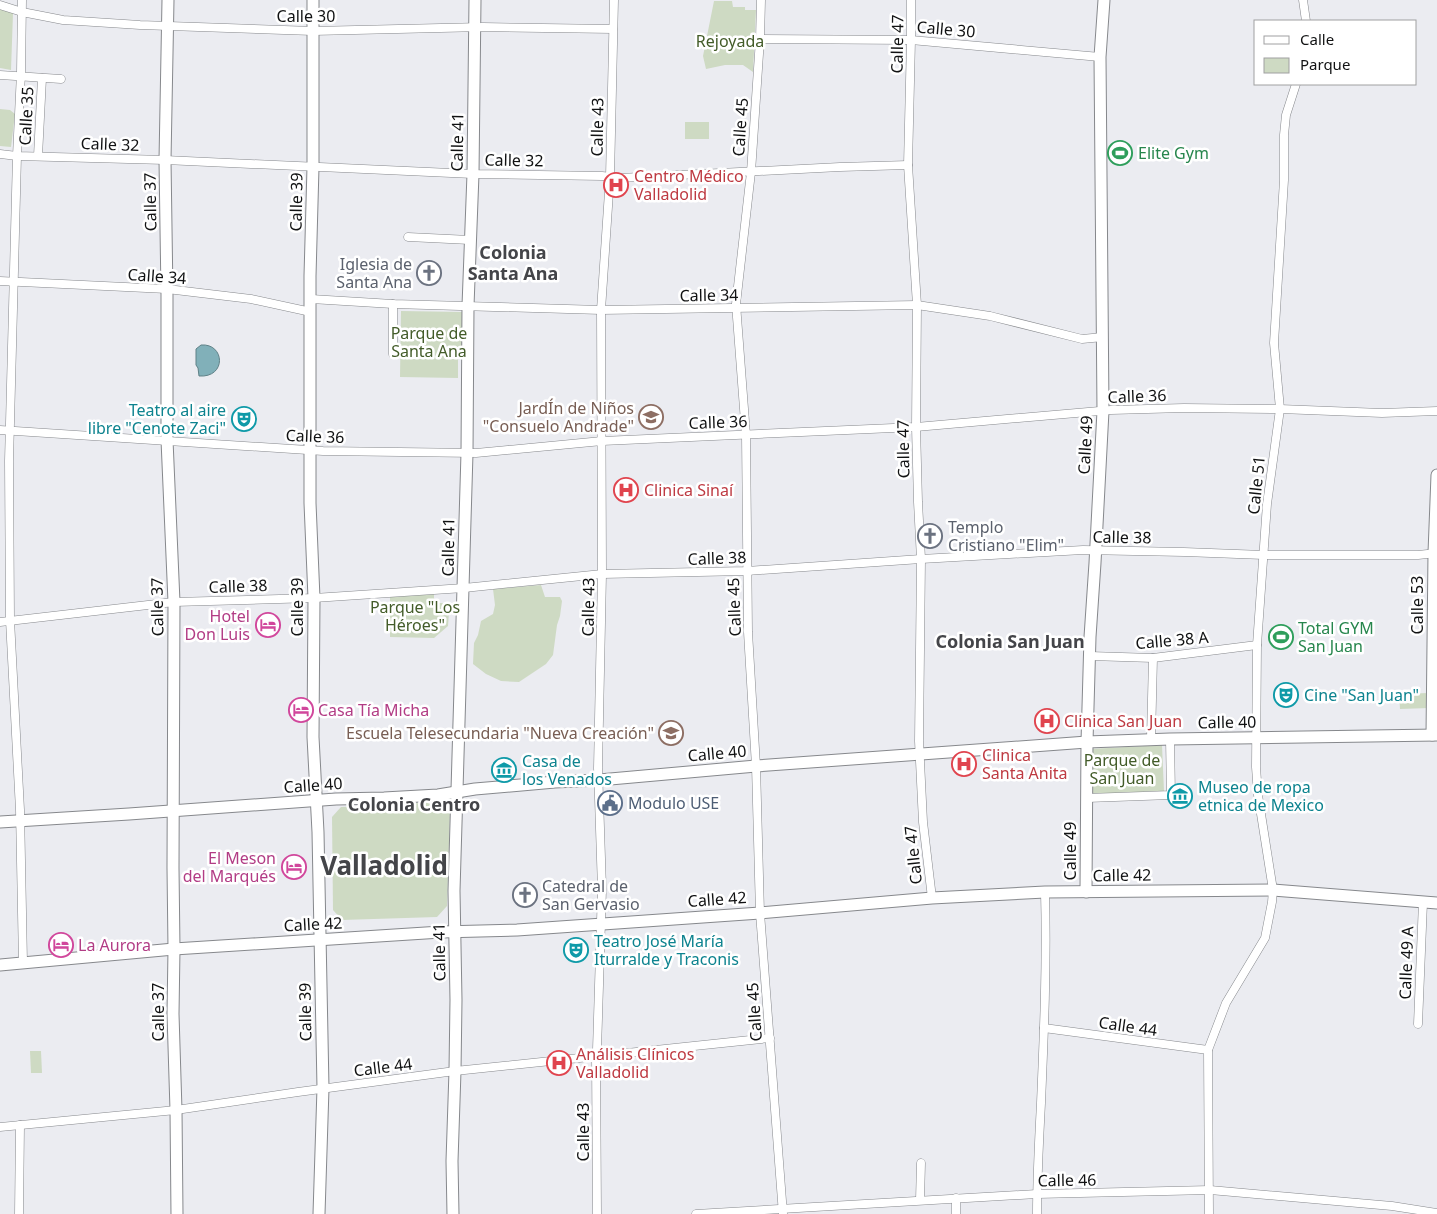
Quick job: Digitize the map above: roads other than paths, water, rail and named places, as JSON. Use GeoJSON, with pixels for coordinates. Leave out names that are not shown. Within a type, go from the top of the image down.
{"type":"FeatureCollection","features":[{"type":"Feature","properties":{"kind":"main road","name":"Calle 37"},"geometry":{"type":"LineString","coordinates":[[168,0],[165,160],[167,440],[174,602],[173,1014],[177,1214]]}},
{"type":"Feature","properties":{"kind":"main road","name":"Calle 39"},"geometry":{"type":"LineString","coordinates":[[313,0],[310,503],[314,598],[313,737],[317,800],[323,1088],[319,1214]]}},
{"type":"Feature","properties":{"kind":"main road","name":"Calle 41"},"geometry":{"type":"LineString","coordinates":[[452,1214],[456,1071],[454,882],[464,588],[468,306],[473,174],[474,0]]}},
{"type":"Feature","properties":{"kind":"main road","name":"Calle 49"},"geometry":{"type":"LineString","coordinates":[[1086,892],[1090,637],[1103,411],[1100,57],[1104,0]]}},
{"type":"Feature","properties":{"kind":"main road","name":"Calle 53"},"geometry":{"type":"LineString","coordinates":[[1435,735],[1437,475]]}},
{"type":"Feature","properties":{"kind":"main road","name":"Calle 40"},"geometry":{"type":"LineString","coordinates":[[0,822],[317,800],[438,795],[475,788],[1087,742],[1435,735]]}},
{"type":"Feature","properties":{"kind":"main road","name":"Calle 42"},"geometry":{"type":"LineString","coordinates":[[0,965],[174,949],[517,930],[932,898],[1044,892],[1273,890],[1437,903]]}},
{"type":"Feature","properties":{"kind":"street","name":"Calle 35"},"geometry":{"type":"LineString","coordinates":[[22,0],[10,431],[10,620],[20,821],[23,963]]}},
{"type":"Feature","properties":{"kind":"street","name":"Calle 43"},"geometry":{"type":"LineString","coordinates":[[597,1214],[596,1056],[602,924],[599,780],[602,574],[601,310],[610,177],[614,0]]}},
{"type":"Feature","properties":{"kind":"street","name":"Calle 45"},"geometry":{"type":"LineString","coordinates":[[761,0],[751,172],[736,308],[746,435],[748,632],[756,766],[760,912],[783,1211]]}},
{"type":"Feature","properties":{"kind":"street","name":"Calle 47"},"geometry":{"type":"LineString","coordinates":[[911,0],[912,40],[908,165],[917,305],[916,427],[921,559],[920,754],[923,822],[932,898]]}},
{"type":"Feature","properties":{"kind":"street"},"geometry":{"type":"LineString","coordinates":[[1303,0],[1306,20]]}},
{"type":"Feature","properties":{"kind":"street","name":"Calle 30"},"geometry":{"type":"LineString","coordinates":[[0,5],[22,12],[63,20],[313,31],[475,28],[613,29]]}},
{"type":"Feature","properties":{"kind":"street","name":"Calle 30"},"geometry":{"type":"LineString","coordinates":[[760,39],[912,40],[1100,57]]}},
{"type":"Feature","properties":{"kind":"street"},"geometry":{"type":"LineString","coordinates":[[0,75],[61,79]]}},
{"type":"Feature","properties":{"kind":"street","name":"Calle 35"},"geometry":{"type":"LineString","coordinates":[[38,156],[42,78]]}},
{"type":"Feature","properties":{"kind":"street","name":"Calle 51"},"geometry":{"type":"LineString","coordinates":[[1273,890],[1258,795],[1256,767],[1256,645],[1267,504],[1280,409],[1274,343],[1284,180],[1284,134],[1286,115],[1296,85]]}},
{"type":"Feature","properties":{"kind":"street","name":"Calle 32"},"geometry":{"type":"LineString","coordinates":[[0,154],[473,174],[620,178],[908,165]]}},
{"type":"Feature","properties":{"kind":"street"},"geometry":{"type":"LineString","coordinates":[[408,237],[470,240]]}},
{"type":"Feature","properties":{"kind":"street","name":"Calle 34"},"geometry":{"type":"LineString","coordinates":[[0,281],[167,289],[251,299],[311,312]]}},
{"type":"Feature","properties":{"kind":"street","name":"Calle 34"},"geometry":{"type":"LineString","coordinates":[[311,299],[393,304],[601,310],[917,305],[990,316],[1082,339],[1103,337]]}},
{"type":"Feature","properties":{"kind":"street"},"geometry":{"type":"LineString","coordinates":[[393,304],[393,354]]}},
{"type":"Feature","properties":{"kind":"street","name":"Calle 36"},"geometry":{"type":"LineString","coordinates":[[0,430],[311,450],[467,453],[602,441],[916,427],[1103,411],[1184,408],[1382,413],[1437,411]]}},
{"type":"Feature","properties":{"kind":"street","name":"Calle 38"},"geometry":{"type":"LineString","coordinates":[[0,622],[174,602],[314,598],[464,588],[602,574],[747,571],[921,559],[1096,550],[1264,555],[1418,555],[1435,553]]}},
{"type":"Feature","properties":{"kind":"street","name":"Calle 38 A"},"geometry":{"type":"LineString","coordinates":[[1090,656],[1153,658],[1256,645]]}},
{"type":"Feature","properties":{"kind":"street"},"geometry":{"type":"LineString","coordinates":[[1151,740],[1153,658]]}},
{"type":"Feature","properties":{"kind":"street"},"geometry":{"type":"LineString","coordinates":[[1087,798],[1171,795],[1170,739]]}},
{"type":"Feature","properties":{"kind":"street"},"geometry":{"type":"LineString","coordinates":[[1209,1214],[1208,1050],[1226,1003],[1265,938],[1273,890]]}},
{"type":"Feature","properties":{"kind":"street"},"geometry":{"type":"LineString","coordinates":[[1037,1214],[1044,1028],[1046,926],[1044,892]]}},
{"type":"Feature","properties":{"kind":"street","name":"Calle 49 A"},"geometry":{"type":"LineString","coordinates":[[1418,1024],[1423,902]]}},
{"type":"Feature","properties":{"kind":"street","name":"Calle 44"},"geometry":{"type":"LineString","coordinates":[[1044,1028],[1208,1050]]}},
{"type":"Feature","properties":{"kind":"street","name":"Calle 44"},"geometry":{"type":"LineString","coordinates":[[0,1127],[176,1110],[323,1088],[456,1071],[770,1038]]}},
{"type":"Feature","properties":{"kind":"street"},"geometry":{"type":"LineString","coordinates":[[19,1214],[20,1125]]}},
{"type":"Feature","properties":{"kind":"street"},"geometry":{"type":"LineString","coordinates":[[920,1200],[921,1164]]}},
{"type":"Feature","properties":{"kind":"street","name":"Calle 46"},"geometry":{"type":"LineString","coordinates":[[696,1214],[783,1211],[920,1200],[1037,1194],[1210,1190],[1390,1210],[1437,1213]]}},
{"type":"Feature","properties":{"kind":"street"},"geometry":{"type":"LineString","coordinates":[[956,1198],[956,1214]]}},
{"type":"Feature","properties":{"kind":"water"},"geometry":{"type":"Polygon","coordinates":[[[201,345],[215,349],[220,360],[214,372],[199,376],[196,365],[196,349],[201,345]]]}},
{"type":"Feature","properties":{"kind":"place","name":"Elite Gym"},"geometry":{"type":"Point","coordinates":[1120,153]}},
{"type":"Feature","properties":{"kind":"place","name":"Centro Médico Valladolid"},"geometry":{"type":"Point","coordinates":[616,185]}},
{"type":"Feature","properties":{"kind":"place","name":"Iglesia de Santa Ana"},"geometry":{"type":"Point","coordinates":[429,273]}},
{"type":"Feature","properties":{"kind":"place","name":"JardÍn de Niños \"Consuelo Andrade\""},"geometry":{"type":"Point","coordinates":[651,417]}},
{"type":"Feature","properties":{"kind":"place","name":"Teatro al aire libre \"Cenote Zaci\""},"geometry":{"type":"Point","coordinates":[244,419]}},
{"type":"Feature","properties":{"kind":"place","name":"Clinica Sinaí"},"geometry":{"type":"Point","coordinates":[626,490]}},
{"type":"Feature","properties":{"kind":"place","name":"Templo Cristiano \"Elim\""},"geometry":{"type":"Point","coordinates":[930,536]}},
{"type":"Feature","properties":{"kind":"place","name":"Hotel Don Luis"},"geometry":{"type":"Point","coordinates":[268,625]}},
{"type":"Feature","properties":{"kind":"place","name":"Total GYM San Juan"},"geometry":{"type":"Point","coordinates":[1281,637]}},
{"type":"Feature","properties":{"kind":"place","name":"Cine \"San Juan\""},"geometry":{"type":"Point","coordinates":[1286,695]}},
{"type":"Feature","properties":{"kind":"place","name":"Casa Tía Micha"},"geometry":{"type":"Point","coordinates":[301,710]}},
{"type":"Feature","properties":{"kind":"place","name":"Clinica San Juan"},"geometry":{"type":"Point","coordinates":[1047,721]}},
{"type":"Feature","properties":{"kind":"place","name":"Escuela Telesecundaria \"Nueva Creación\""},"geometry":{"type":"Point","coordinates":[671,733]}},
{"type":"Feature","properties":{"kind":"place","name":"Clinica Santa Anita"},"geometry":{"type":"Point","coordinates":[964,764]}},
{"type":"Feature","properties":{"kind":"place","name":"Casa de los Venados"},"geometry":{"type":"Point","coordinates":[504,770]}},
{"type":"Feature","properties":{"kind":"place","name":"Museo de ropa etnica de Mexico"},"geometry":{"type":"Point","coordinates":[1180,796]}},
{"type":"Feature","properties":{"kind":"place","name":"Modulo USE"},"geometry":{"type":"Point","coordinates":[610,803]}},
{"type":"Feature","properties":{"kind":"place","name":"El Meson del Marqués"},"geometry":{"type":"Point","coordinates":[294,867]}},
{"type":"Feature","properties":{"kind":"place","name":"Catedral de San Gervasio"},"geometry":{"type":"Point","coordinates":[525,895]}},
{"type":"Feature","properties":{"kind":"place","name":"La Aurora"},"geometry":{"type":"Point","coordinates":[61,945]}},
{"type":"Feature","properties":{"kind":"place","name":"Teatro José María Iturralde y Traconis"},"geometry":{"type":"Point","coordinates":[576,950]}},
{"type":"Feature","properties":{"kind":"place","name":"Análisis Clínicos Valladolid"},"geometry":{"type":"Point","coordinates":[559,1063]}},
{"type":"Feature","properties":{"kind":"district","name":"Colonia Santa Ana"},"geometry":{"type":"Point","coordinates":[513,263]}},
{"type":"Feature","properties":{"kind":"district","name":"Colonia San Juan"},"geometry":{"type":"Point","coordinates":[1010,642]}},
{"type":"Feature","properties":{"kind":"district","name":"Colonia Centro"},"geometry":{"type":"Point","coordinates":[414,805]}},
{"type":"Feature","properties":{"kind":"district","name":"Valladolid"},"geometry":{"type":"Point","coordinates":[384,866]}},
{"type":"Feature","properties":{"kind":"park label","name":"Rejoyada"},"geometry":{"type":"Point","coordinates":[730,41]}},
{"type":"Feature","properties":{"kind":"park label","name":"Parque de Santa Ana"},"geometry":{"type":"Point","coordinates":[429,342]}},
{"type":"Feature","properties":{"kind":"park label","name":"Parque \"Los Héroes\""},"geometry":{"type":"Point","coordinates":[415,616]}},
{"type":"Feature","properties":{"kind":"park label","name":"Parque de San Juan"},"geometry":{"type":"Point","coordinates":[1122,769]}}]}
